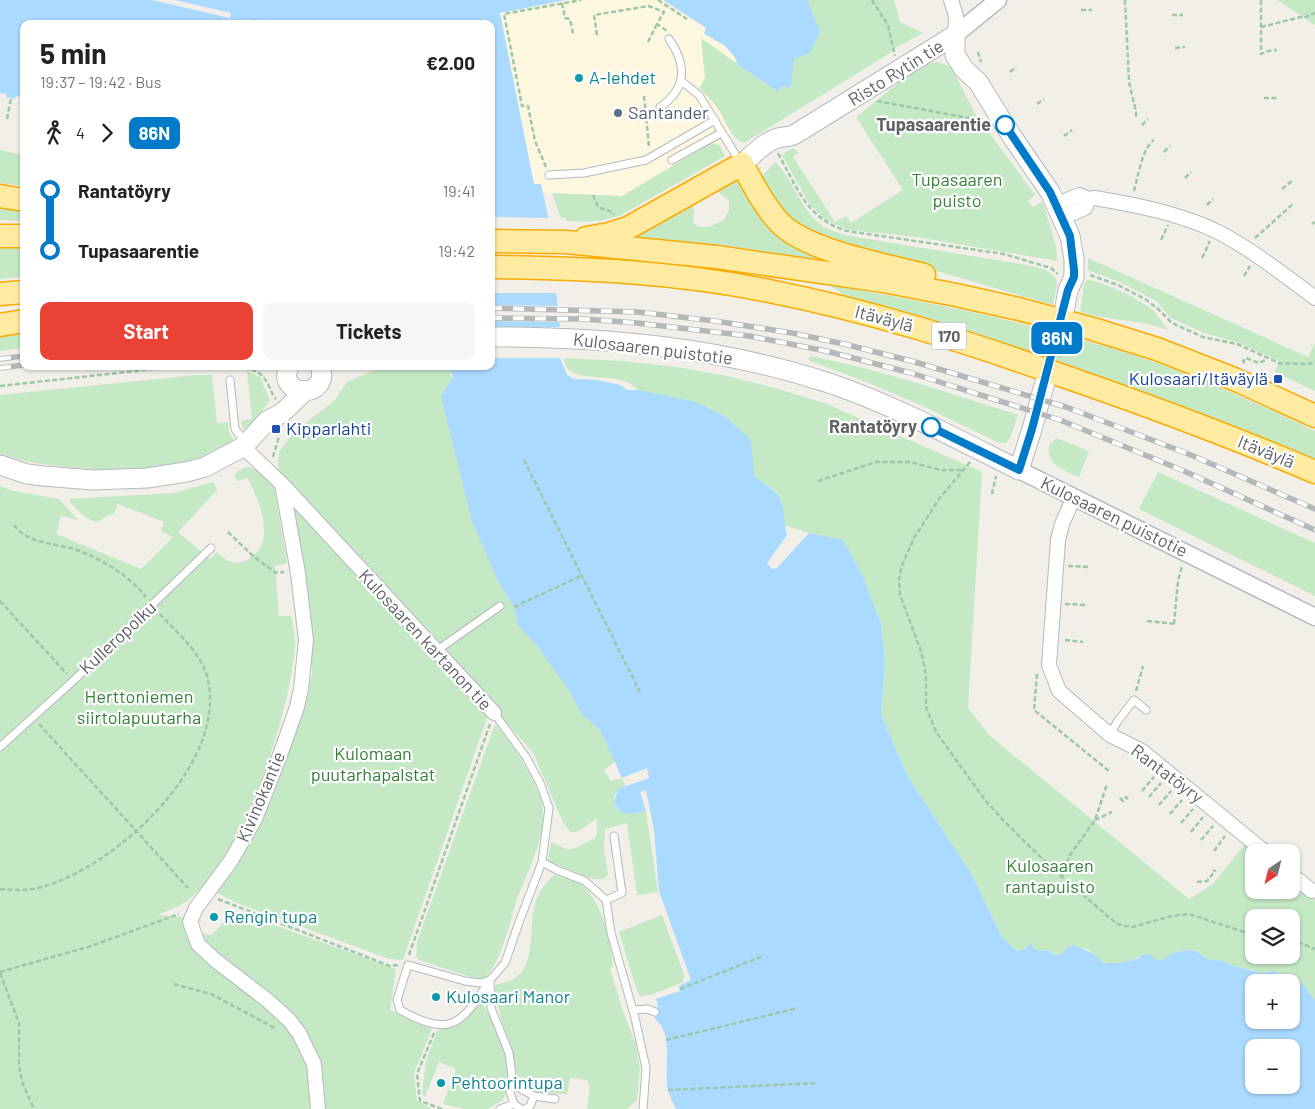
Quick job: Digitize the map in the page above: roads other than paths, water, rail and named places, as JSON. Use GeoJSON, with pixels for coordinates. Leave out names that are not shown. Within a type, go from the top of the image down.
{"type":"FeatureCollection","features":[{"type":"Feature","properties":{"kind":"highway"},"geometry":{"type":"LineString","coordinates":[[566,242],[609,234],[628,228],[742,164],[760,196],[781,223],[811,242],[851,256],[994,295],[1019,309]]}},
{"type":"Feature","properties":{"kind":"highway"},"geometry":{"type":"LineString","coordinates":[[0,196],[20,199]]}},
{"type":"Feature","properties":{"kind":"highway"},"geometry":{"type":"LineString","coordinates":[[0,236],[20,236]]}},
{"type":"Feature","properties":{"kind":"highway","name":"Itäväylä"},"geometry":{"type":"LineString","coordinates":[[495,241],[566,242],[717,257],[883,281],[1019,309],[1093,328],[1157,349],[1234,379],[1315,416]]}},
{"type":"Feature","properties":{"kind":"highway","name":"Itäväylä"},"geometry":{"type":"LineString","coordinates":[[495,267],[565,268],[635,272],[701,280],[769,290],[871,314],[946,335],[1140,403],[1264,450],[1315,472]]}},
{"type":"Feature","properties":{"kind":"highway"},"geometry":{"type":"LineString","coordinates":[[0,294],[20,292]]}},
{"type":"Feature","properties":{"kind":"highway"},"geometry":{"type":"LineString","coordinates":[[0,325],[20,322]]}},
{"type":"Feature","properties":{"kind":"main road"},"geometry":{"type":"LineString","coordinates":[[955,35],[955,55],[964,69],[978,82],[1050,192],[1061,217],[1067,298]]}},
{"type":"Feature","properties":{"kind":"main road","name":"Risto Rytin tie"},"geometry":{"type":"LineString","coordinates":[[742,164],[772,141],[778,138],[788,138],[955,35]]}},
{"type":"Feature","properties":{"kind":"main road","name":"Kulosaaren puistotie"},"geometry":{"type":"LineString","coordinates":[[498,337],[560,338],[680,348],[767,365],[848,391],[904,414],[1019,470]]}},
{"type":"Feature","properties":{"kind":"main road"},"geometry":{"type":"LineString","coordinates":[[0,465],[27,474],[93,480],[147,478],[205,467],[245,446],[273,427],[282,414],[282,404],[294,381],[311,390],[318,386],[322,379],[323,370]]}},
{"type":"Feature","properties":{"kind":"main road"},"geometry":{"type":"LineString","coordinates":[[1019,470],[1045,382]]}},
{"type":"Feature","properties":{"kind":"street"},"geometry":{"type":"LineString","coordinates":[[951,0],[956,16],[955,35]]}},
{"type":"Feature","properties":{"kind":"street","name":"Risto Rytin tie"},"geometry":{"type":"LineString","coordinates":[[955,35],[998,0]]}},
{"type":"Feature","properties":{"kind":"street"},"geometry":{"type":"LineString","coordinates":[[1061,217],[1065,201],[1079,195],[1089,199],[1095,198],[1135,206],[1197,223],[1239,244],[1315,298]]}},
{"type":"Feature","properties":{"kind":"street","name":"Kulosaaren kartanon tie"},"geometry":{"type":"LineString","coordinates":[[245,446],[494,713]]}},
{"type":"Feature","properties":{"kind":"street","name":"Kulosaaren puistotie"},"geometry":{"type":"LineString","coordinates":[[1019,470],[1315,617]]}},
{"type":"Feature","properties":{"kind":"street","name":"Kivinokantie"},"geometry":{"type":"LineString","coordinates":[[278,481],[298,570],[306,640],[304,671],[297,707],[255,819],[230,862],[196,908],[190,922],[198,944],[289,1020],[301,1037],[314,1064],[318,1109]]}},
{"type":"Feature","properties":{"kind":"street","name":"Rantatöyry"},"geometry":{"type":"LineString","coordinates":[[1074,497],[1066,514],[1058,540],[1049,666],[1060,691],[1110,735],[1142,751],[1255,844]]}},
{"type":"Feature","properties":{"kind":"street"},"geometry":{"type":"LineString","coordinates":[[1300,881],[1312,891]]}},
{"type":"Feature","properties":{"kind":"lane"},"geometry":{"type":"LineString","coordinates":[[660,107],[674,95],[681,81],[682,68],[675,46],[669,38]]}},
{"type":"Feature","properties":{"kind":"lane"},"geometry":{"type":"LineString","coordinates":[[681,81],[699,95],[742,164]]}},
{"type":"Feature","properties":{"kind":"lane"},"geometry":{"type":"LineString","coordinates":[[550,175],[584,173],[646,160],[715,120]]}},
{"type":"Feature","properties":{"kind":"lane"},"geometry":{"type":"LineString","coordinates":[[672,160],[721,133]]}},
{"type":"Feature","properties":{"kind":"lane"},"geometry":{"type":"LineString","coordinates":[[230,380],[235,429],[245,446]]}},
{"type":"Feature","properties":{"kind":"lane","name":"Kulleropolku"},"geometry":{"type":"LineString","coordinates":[[0,746],[73,681],[211,548]]}},
{"type":"Feature","properties":{"kind":"lane"},"geometry":{"type":"LineString","coordinates":[[435,651],[500,606]]}},
{"type":"Feature","properties":{"kind":"lane"},"geometry":{"type":"LineString","coordinates":[[1110,735],[1117,722],[1134,700],[1146,710]]}},
{"type":"Feature","properties":{"kind":"lane","name":"Kulosaaren kartanon tie"},"geometry":{"type":"LineString","coordinates":[[490,980],[481,983],[465,982],[408,965],[397,1000],[400,1010],[418,1020],[437,1025],[450,1024],[464,1017],[490,980],[505,963],[529,893],[542,862],[549,808],[540,783],[526,756],[494,713]]}},
{"type":"Feature","properties":{"kind":"lane"},"geometry":{"type":"LineString","coordinates":[[606,900],[622,893],[614,836]]}},
{"type":"Feature","properties":{"kind":"lane"},"geometry":{"type":"LineString","coordinates":[[542,862],[557,870],[585,880],[606,900],[611,933],[633,1010],[646,1068],[643,1109]]}},
{"type":"Feature","properties":{"kind":"lane"},"geometry":{"type":"LineString","coordinates":[[490,980],[491,1008],[509,1053],[512,1076],[510,1092],[514,1104],[523,1109],[530,1106],[534,1096]]}},
{"type":"Feature","properties":{"kind":"lane"},"geometry":{"type":"LineString","coordinates":[[633,1010],[648,1009],[655,1012]]}},
{"type":"Feature","properties":{"kind":"lane"},"geometry":{"type":"LineString","coordinates":[[512,1076],[521,1089],[534,1096],[555,1099]]}},
{"type":"Feature","properties":{"kind":"lane"},"geometry":{"type":"LineString","coordinates":[[500,1109],[514,1104]]}},
{"type":"Feature","properties":{"kind":"water"},"geometry":{"type":"Polygon","coordinates":[[[0,0],[566,0],[500,13],[534,184],[541,184],[548,216],[560,327],[560,358],[567,375],[574,379],[597,380],[620,385],[627,390],[639,390],[696,402],[727,418],[751,440],[754,475],[773,490],[780,499],[787,535],[767,563],[772,569],[777,568],[809,533],[843,540],[863,576],[881,623],[885,663],[881,714],[906,773],[972,875],[1002,937],[1017,951],[1025,949],[1032,943],[1033,948],[1040,951],[1050,950],[1053,955],[1061,955],[1067,948],[1074,945],[1094,954],[1104,963],[1119,963],[1137,959],[1143,954],[1151,955],[1156,960],[1163,960],[1172,953],[1185,950],[1196,951],[1207,959],[1223,961],[1233,966],[1263,973],[1273,971],[1280,974],[1245,974],[1245,1029],[1300,1029],[1300,981],[1315,1000],[1315,1109],[676,1109],[668,1091],[667,1043],[661,1025],[655,1019],[655,1012],[658,1006],[656,999],[680,991],[679,986],[691,980],[659,891],[654,830],[646,790],[640,792],[646,811],[626,814],[619,810],[614,801],[618,789],[649,778],[647,768],[622,778],[600,730],[582,714],[568,689],[538,647],[518,625],[514,607],[499,583],[472,521],[441,396],[453,377],[450,370],[495,370],[495,20],[20,20],[20,97],[16,96],[15,99],[6,97],[6,94],[0,93],[0,0]]]}},
{"type":"Feature","properties":{"kind":"water"},"geometry":{"type":"Polygon","coordinates":[[[663,0],[807,0],[820,31],[810,53],[794,59],[791,85],[788,88],[783,86],[777,91],[738,65],[734,56],[724,45],[704,34],[706,28],[663,0]]]}},
{"type":"Feature","properties":{"kind":"tunnel"},"geometry":{"type":"LineString","coordinates":[[1045,382],[1065,307]]}},
{"type":"Feature","properties":{"kind":"railway"},"geometry":{"type":"LineString","coordinates":[[495,308],[638,312],[715,321],[792,333],[844,344],[915,362],[1066,407],[1191,455],[1315,509]]}},
{"type":"Feature","properties":{"kind":"railway"},"geometry":{"type":"LineString","coordinates":[[495,318],[584,319],[637,323],[749,336],[826,351],[911,373],[1060,420],[1184,471],[1315,530]]}},
{"type":"Feature","properties":{"kind":"railway"},"geometry":{"type":"LineString","coordinates":[[0,359],[20,356]]}},
{"type":"Feature","properties":{"kind":"railway"},"geometry":{"type":"LineString","coordinates":[[0,368],[20,366]]}},
{"type":"Feature","properties":{"kind":"place","name":"A-lehdet"},"geometry":{"type":"Point","coordinates":[579,78]}},
{"type":"Feature","properties":{"kind":"place","name":"Santander"},"geometry":{"type":"Point","coordinates":[618,113]}},
{"type":"Feature","properties":{"kind":"place","name":"Tupasaarentie"},"geometry":{"type":"Point","coordinates":[1005,125]}},
{"type":"Feature","properties":{"kind":"place","name":"Kulosaari/Itäväylä"},"geometry":{"type":"Point","coordinates":[1278,379]}},
{"type":"Feature","properties":{"kind":"place","name":"Rantatöyry"},"geometry":{"type":"Point","coordinates":[931,427]}},
{"type":"Feature","properties":{"kind":"place","name":"Kipparlahti"},"geometry":{"type":"Point","coordinates":[276,429]}},
{"type":"Feature","properties":{"kind":"place","name":"Rengin tupa"},"geometry":{"type":"Point","coordinates":[214,917]}},
{"type":"Feature","properties":{"kind":"place","name":"Kulosaari Manor"},"geometry":{"type":"Point","coordinates":[436,997]}},
{"type":"Feature","properties":{"kind":"place","name":"Pehtoorintupa"},"geometry":{"type":"Point","coordinates":[441,1083]}},
{"type":"Feature","properties":{"kind":"park label","name":"Tupasaaren puisto"},"geometry":{"type":"Point","coordinates":[957,190]}},
{"type":"Feature","properties":{"kind":"park label","name":"Herttoniemen siirtolapuutarha"},"geometry":{"type":"Point","coordinates":[139,708]}},
{"type":"Feature","properties":{"kind":"park label","name":"Kulomaan puutarhapalstat"},"geometry":{"type":"Point","coordinates":[373,764]}},
{"type":"Feature","properties":{"kind":"park label","name":"Kulosaaren rantapuisto"},"geometry":{"type":"Point","coordinates":[1050,876]}}]}
